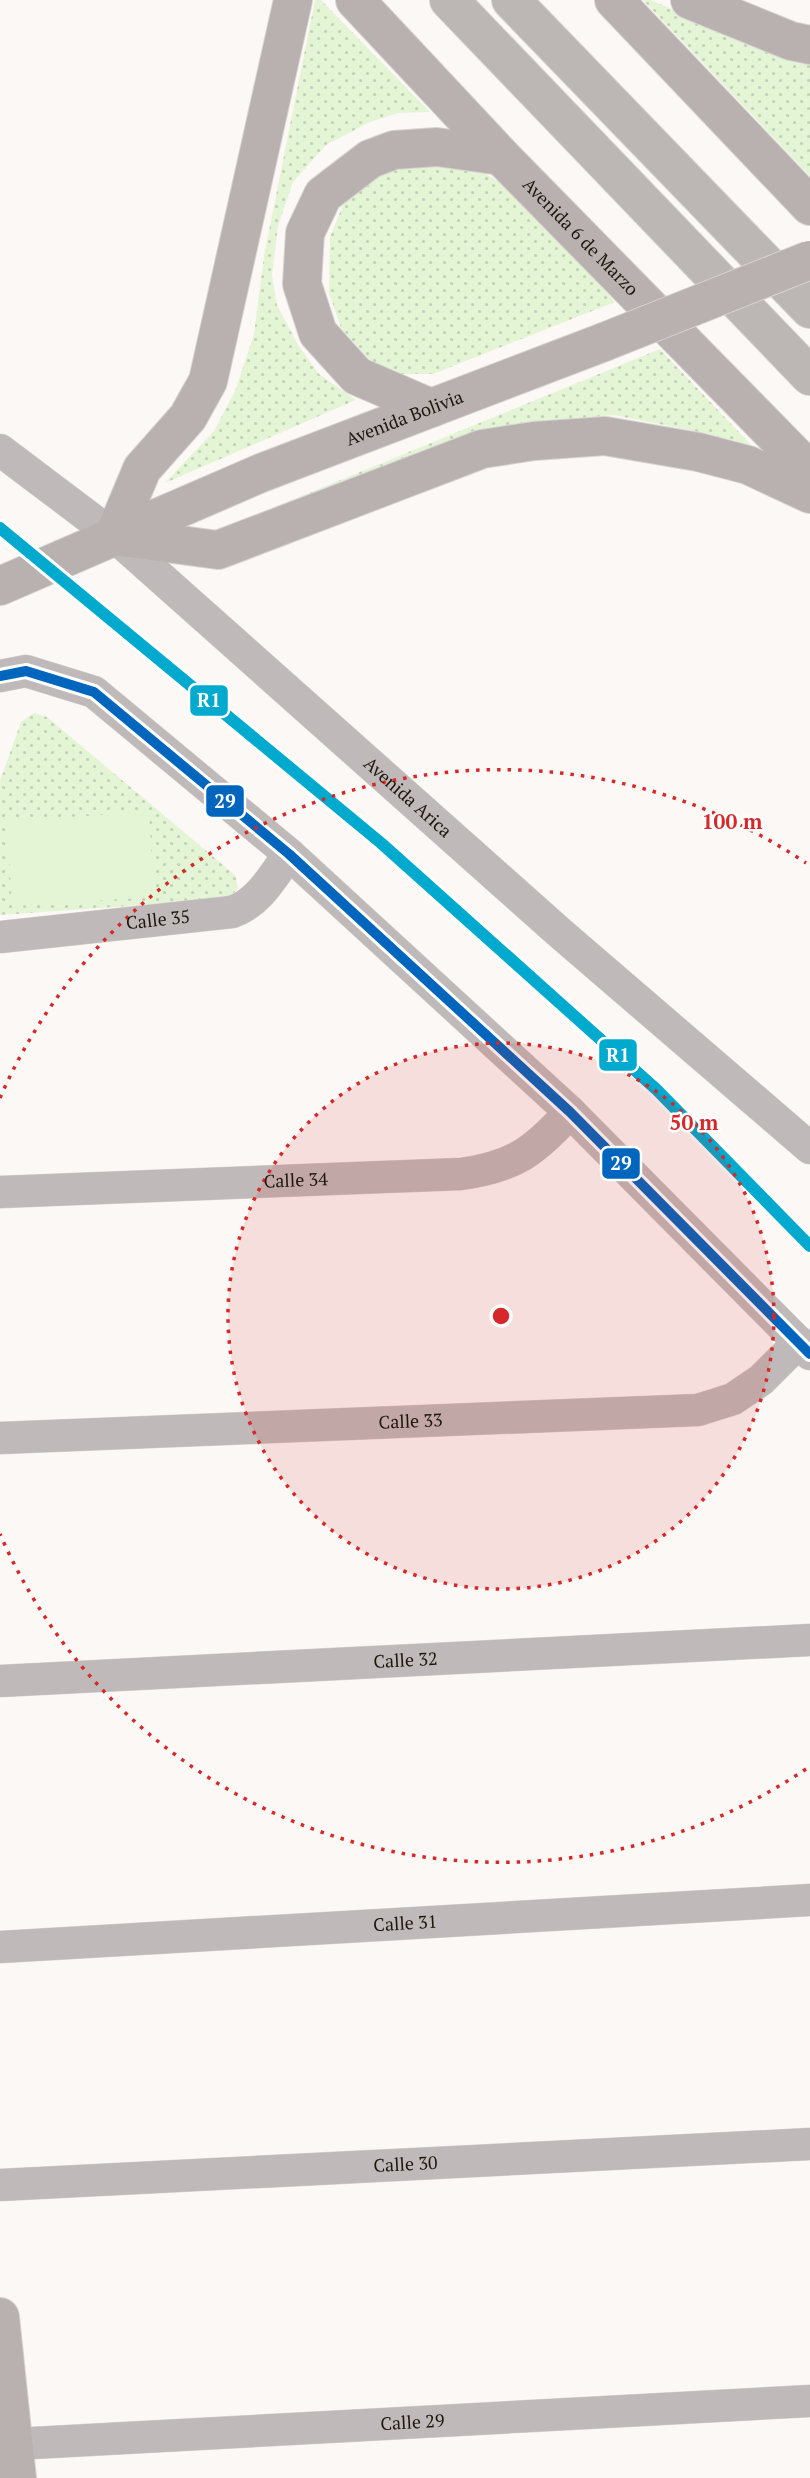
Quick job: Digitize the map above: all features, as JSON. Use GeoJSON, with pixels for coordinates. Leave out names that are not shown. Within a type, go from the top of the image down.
{"type":"FeatureCollection","features":[{"type":"Feature","properties":{"kind":"highway"},"geometry":{"type":"LineString","coordinates":[[449,0],[810,376]]}},
{"type":"Feature","properties":{"kind":"highway"},"geometry":{"type":"LineString","coordinates":[[512,0],[810,309]]}},
{"type":"Feature","properties":{"kind":"main road"},"geometry":{"type":"LineString","coordinates":[[293,0],[208,381],[188,417],[142,470],[114,536],[218,550],[482,449],[534,441],[605,436],[698,452],[748,465],[810,494]]}},
{"type":"Feature","properties":{"kind":"main road","name":"Avenida 6 de Marzo"},"geometry":{"type":"LineString","coordinates":[[355,0],[500,156],[810,471]]}},
{"type":"Feature","properties":{"kind":"main road"},"geometry":{"type":"LineString","coordinates":[[614,0],[810,206]]}},
{"type":"Feature","properties":{"kind":"main road"},"geometry":{"type":"LineString","coordinates":[[690,0],[791,41],[810,45]]}},
{"type":"Feature","properties":{"kind":"main road"},"geometry":{"type":"LineString","coordinates":[[431,408],[357,376],[318,333],[302,284],[305,233],[323,195],[370,159],[394,150],[437,147],[500,156]]}},
{"type":"Feature","properties":{"kind":"main road","name":"Avenida Bolivia"},"geometry":{"type":"LineString","coordinates":[[0,586],[261,473],[810,260]]}},
{"type":"Feature","properties":{"kind":"main road"},"geometry":{"type":"LineString","coordinates":[[0,2317],[15,2461]]}},
{"type":"Feature","properties":{"kind":"street","name":"Avenida Arica"},"geometry":{"type":"LineString","coordinates":[[0,450],[114,536],[560,933],[810,1148]]}},
{"type":"Feature","properties":{"kind":"street"},"geometry":{"type":"LineString","coordinates":[[0,677],[26,671],[94,692],[289,853],[569,1112],[805,1348]]}},
{"type":"Feature","properties":{"kind":"street","name":"Calle 35"},"geometry":{"type":"LineString","coordinates":[[0,937],[232,912],[247,907],[255,900],[289,853]]}},
{"type":"Feature","properties":{"kind":"street","name":"Calle 34"},"geometry":{"type":"LineString","coordinates":[[0,1192],[461,1174],[492,1170],[534,1148],[569,1112]]}},
{"type":"Feature","properties":{"kind":"street","name":"Calle 33"},"geometry":{"type":"LineString","coordinates":[[0,1438],[698,1410],[733,1399],[805,1348]]}},
{"type":"Feature","properties":{"kind":"street","name":"Calle 32"},"geometry":{"type":"LineString","coordinates":[[0,1681],[810,1640]]}},
{"type":"Feature","properties":{"kind":"street","name":"Calle 31"},"geometry":{"type":"LineString","coordinates":[[0,1947],[810,1900]]}},
{"type":"Feature","properties":{"kind":"street","name":"Calle 30"},"geometry":{"type":"LineString","coordinates":[[0,2185],[810,2144]]}},
{"type":"Feature","properties":{"kind":"street","name":"Calle 29"},"geometry":{"type":"LineString","coordinates":[[15,2461],[810,2400]]}},
{"type":"Feature","properties":{"kind":"green space"},"geometry":{"type":"Polygon","coordinates":[[[315,0],[321,0],[430,112],[398,113],[370,122],[326,145],[293,182],[278,226],[272,275],[277,305],[298,345],[319,374],[356,400],[165,483],[214,431],[235,391],[254,334],[264,256],[315,0]]]}},
{"type":"Feature","properties":{"kind":"green space"},"geometry":{"type":"Polygon","coordinates":[[[643,0],[651,0],[785,59],[810,64],[810,176],[643,0]]]}},
{"type":"Feature","properties":{"kind":"green space"},"geometry":{"type":"Polygon","coordinates":[[[429,162],[482,172],[518,192],[615,302],[433,374],[398,374],[370,360],[341,328],[329,293],[330,237],[345,200],[381,173],[429,162]]]}},
{"type":"Feature","properties":{"kind":"green space"},"geometry":{"type":"Polygon","coordinates":[[[660,349],[751,445],[613,415],[499,427],[464,435],[277,506],[660,349]]]}},
{"type":"Feature","properties":{"kind":"green space"},"geometry":{"type":"Polygon","coordinates":[[[34,713],[47,717],[235,875],[238,888],[229,899],[0,915],[0,781],[21,722],[34,713]]]}},
{"type":"Feature","properties":{"kind":"green space"},"geometry":{"type":"Polygon","coordinates":[[[149,812],[154,897],[12,906],[7,821],[149,812]]]}},
{"type":"Feature","properties":{"kind":"transit line","name":"R1"},"geometry":{"type":"LineString","coordinates":[[0,528],[381,843],[657,1090],[810,1246]]}},
{"type":"Feature","properties":{"kind":"transit line","name":"29"},"geometry":{"type":"LineString","coordinates":[[0,676],[26,671],[94,692],[289,854],[570,1112],[810,1354]]}}]}
